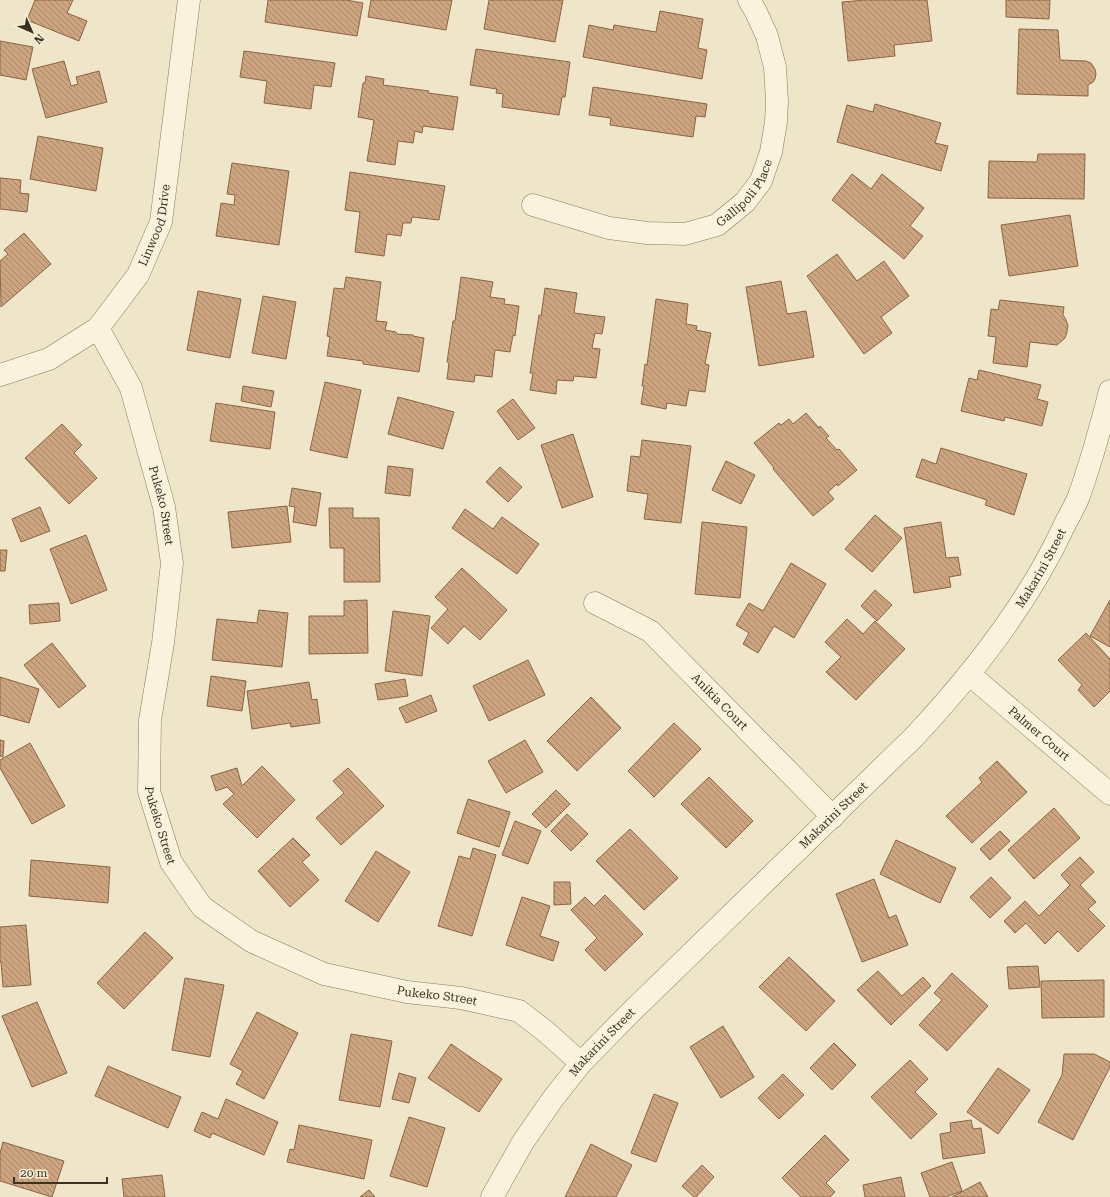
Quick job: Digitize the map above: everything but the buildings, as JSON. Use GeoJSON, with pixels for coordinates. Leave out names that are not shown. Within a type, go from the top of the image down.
{"type":"FeatureCollection","features":[{"type":"Feature","properties":{"kind":"street","name":"Linwood Drive"},"geometry":{"type":"LineString","coordinates":[[0,375],[49,359],[98,328],[138,275],[161,222],[189,0]]}},
{"type":"Feature","properties":{"kind":"street","name":"Gallipoli Place"},"geometry":{"type":"LineString","coordinates":[[533,205],[609,228],[647,233],[685,234],[717,225],[745,202],[761,182],[771,152],[776,122],[777,101],[775,67],[767,36],[749,0]]}},
{"type":"Feature","properties":{"kind":"street","name":"Pukeko Street"},"geometry":{"type":"LineString","coordinates":[[98,328],[131,388],[151,456],[165,514],[172,563],[163,643],[150,720],[149,791],[171,862],[202,907],[251,941],[324,974],[407,992],[461,998],[519,1011],[545,1031],[581,1063]]}},
{"type":"Feature","properties":{"kind":"street","name":"Makarini Street"},"geometry":{"type":"LineString","coordinates":[[492,1197],[523,1142],[552,1100],[581,1063],[628,1015],[914,737],[969,674],[1005,626],[1030,589],[1057,542],[1078,496],[1100,430],[1110,391]]}},
{"type":"Feature","properties":{"kind":"street","name":"Anikia Court"},"geometry":{"type":"LineString","coordinates":[[595,603],[650,631],[833,817]]}},
{"type":"Feature","properties":{"kind":"street","name":"Palmer Court"},"geometry":{"type":"LineString","coordinates":[[969,674],[1110,794]]}}]}
